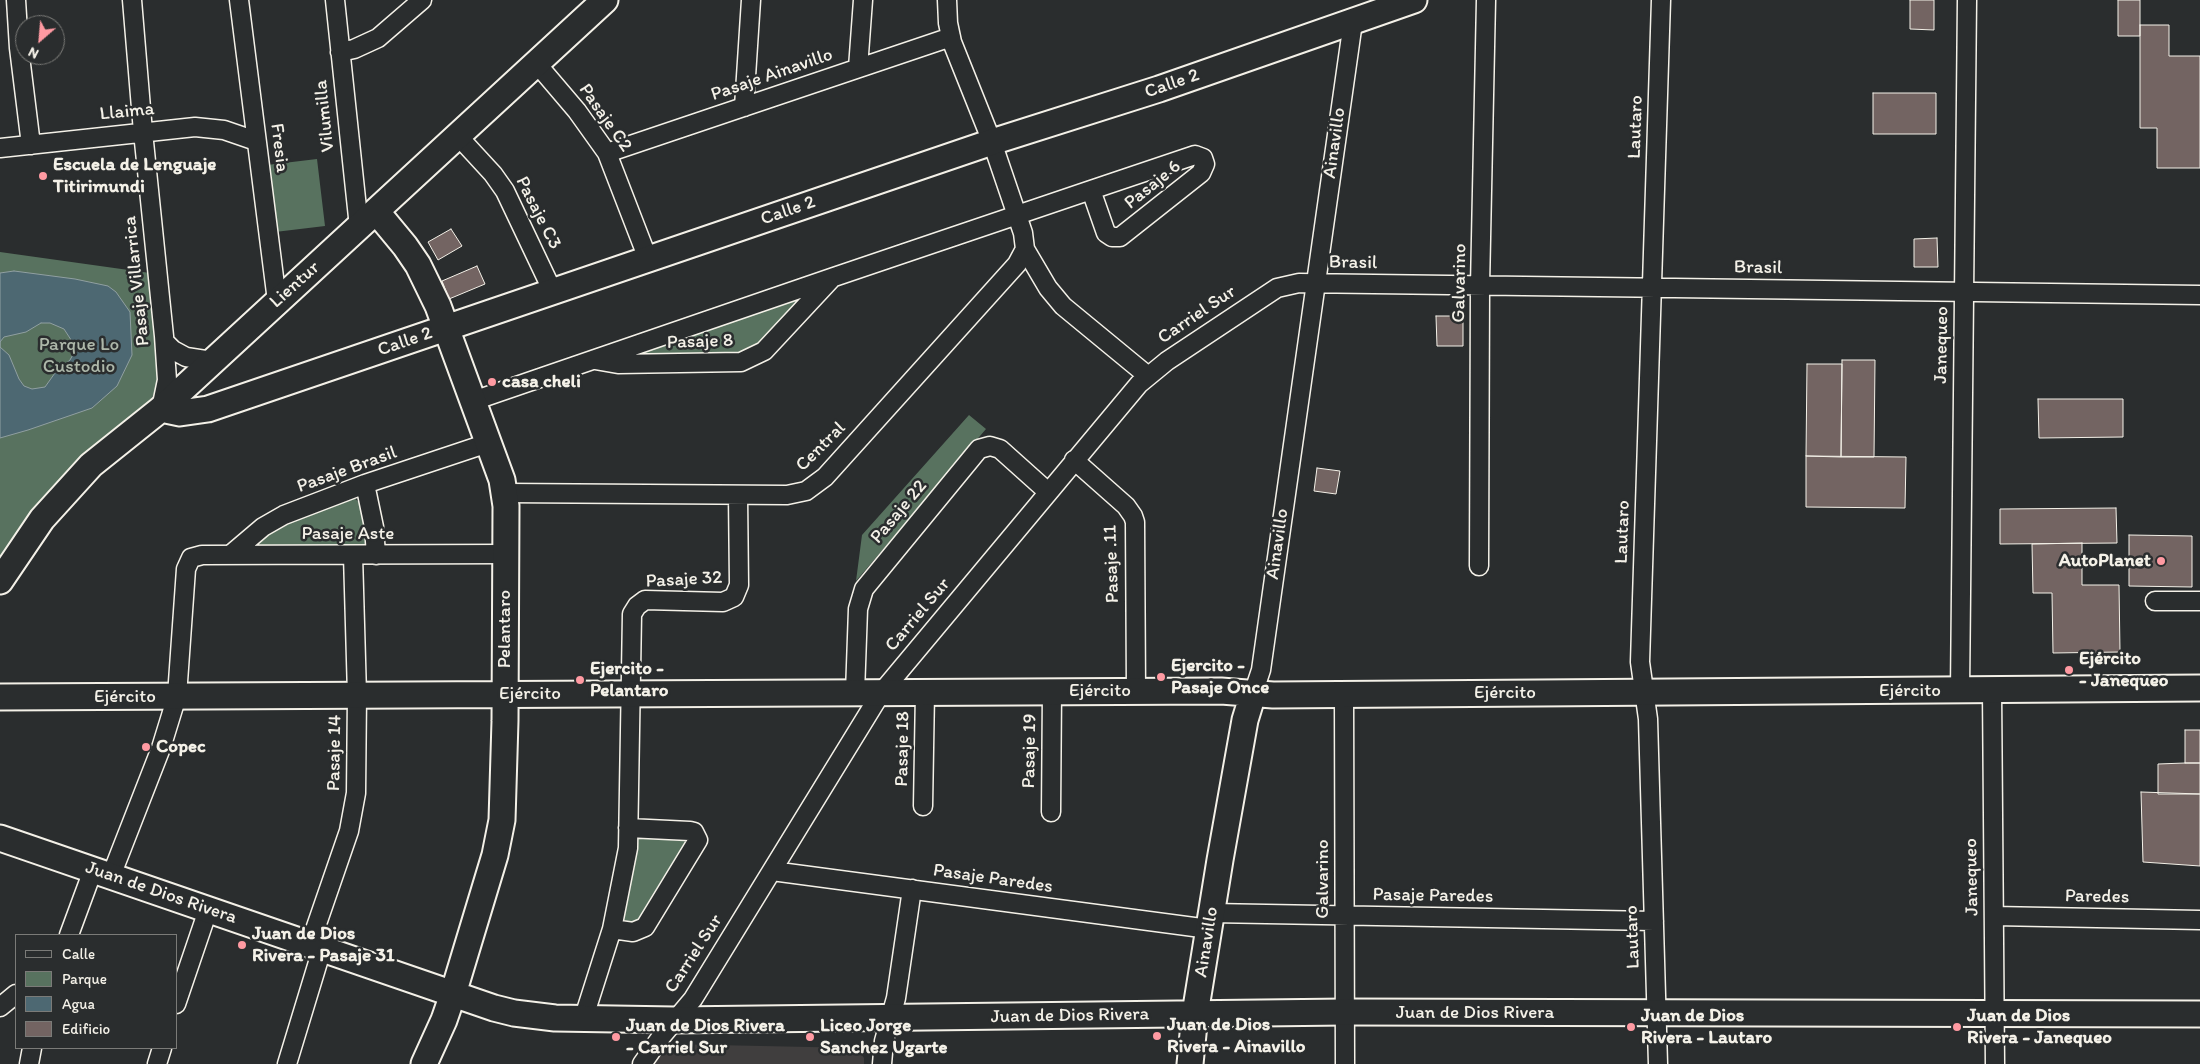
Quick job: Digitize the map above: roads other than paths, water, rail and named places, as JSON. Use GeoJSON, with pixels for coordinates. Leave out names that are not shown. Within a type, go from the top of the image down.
{"type":"FeatureCollection","features":[{"type":"Feature","properties":{"kind":"main road","name":"Lientur"},"geometry":{"type":"LineString","coordinates":[[0,581],[42,519],[71,484],[104,453],[161,409],[605,0]]}},
{"type":"Feature","properties":{"kind":"main road","name":"Calle 2"},"geometry":{"type":"LineString","coordinates":[[161,409],[180,414],[227,402],[992,142],[1159,89],[1414,0]]}},
{"type":"Feature","properties":{"kind":"main road","name":"Pelantaro"},"geometry":{"type":"LineString","coordinates":[[368,219],[401,240],[418,265],[438,306],[505,492],[505,694],[503,803],[499,837],[453,994],[424,1064]]}},
{"type":"Feature","properties":{"kind":"main road"},"geometry":{"type":"LineString","coordinates":[[212,361],[213,381],[221,397],[227,402]]}},
{"type":"Feature","properties":{"kind":"main road","name":"Ejército"},"geometry":{"type":"LineString","coordinates":[[0,697],[1136,691],[1344,694],[2200,688]]}},
{"type":"Feature","properties":{"kind":"main road","name":"Ainavillo"},"geometry":{"type":"LineString","coordinates":[[1190,1064],[1195,1014],[1244,720],[1253,694]]}},
{"type":"Feature","properties":{"kind":"main road","name":"Juan de Dios Rivera"},"geometry":{"type":"LineString","coordinates":[[0,838],[453,994],[514,1013],[583,1020],[1345,1012],[2200,1014]]}},
{"type":"Feature","properties":{"kind":"street"},"geometry":{"type":"LineString","coordinates":[[16,0],[19,48],[31,144]]}},
{"type":"Feature","properties":{"kind":"street","name":"Pasaje Villarrica"},"geometry":{"type":"LineString","coordinates":[[132,0],[143,132],[165,342],[167,380],[161,409]]}},
{"type":"Feature","properties":{"kind":"street","name":"Fresia"},"geometry":{"type":"LineString","coordinates":[[240,0],[277,301]]}},
{"type":"Feature","properties":{"kind":"street","name":"Vilumilla"},"geometry":{"type":"LineString","coordinates":[[334,0],[340,52],[368,219]]}},
{"type":"Feature","properties":{"kind":"street"},"geometry":{"type":"LineString","coordinates":[[340,52],[354,49],[378,38],[422,0]]}},
{"type":"Feature","properties":{"kind":"street"},"geometry":{"type":"LineString","coordinates":[[744,107],[751,0]]}},
{"type":"Feature","properties":{"kind":"street"},"geometry":{"type":"LineString","coordinates":[[858,68],[864,0]]}},
{"type":"Feature","properties":{"kind":"street"},"geometry":{"type":"LineString","coordinates":[[947,0],[951,37],[992,142],[1024,234],[1024,249],[1048,288],[1063,306],[1148,376]]}},
{"type":"Feature","properties":{"kind":"street","name":"Galvarino"},"geometry":{"type":"LineString","coordinates":[[1479,566],[1480,286],[1486,0]]}},
{"type":"Feature","properties":{"kind":"street","name":"Lautaro"},"geometry":{"type":"LineString","coordinates":[[1658,1064],[1648,719],[1640,662],[1661,0]]}},
{"type":"Feature","properties":{"kind":"street","name":"Janequeo"},"geometry":{"type":"LineString","coordinates":[[1960,691],[1967,0]]}},
{"type":"Feature","properties":{"kind":"street","name":"Ainavillo"},"geometry":{"type":"LineString","coordinates":[[1253,694],[1260,670],[1352,22]]}},
{"type":"Feature","properties":{"kind":"street","name":"Pasaje Ainavillo"},"geometry":{"type":"LineString","coordinates":[[607,153],[951,37]]}},
{"type":"Feature","properties":{"kind":"street","name":"Pasaje C2"},"geometry":{"type":"LineString","coordinates":[[537,64],[577,111],[607,153],[648,259]]}},
{"type":"Feature","properties":{"kind":"street","name":"Llaima"},"geometry":{"type":"LineString","coordinates":[[0,148],[182,128],[224,130],[256,141]]}},
{"type":"Feature","properties":{"kind":"street","name":"Pasaje C3"},"geometry":{"type":"LineString","coordinates":[[458,136],[493,174],[505,191],[553,292]]}},
{"type":"Feature","properties":{"kind":"street","name":"Pasaje 6"},"geometry":{"type":"LineString","coordinates":[[1017,214],[1195,155],[1203,158],[1205,164],[1201,173],[1120,237],[1112,237],[1106,233],[1091,190]]}},
{"type":"Feature","properties":{"kind":"street","name":"Pasaje 8"},"geometry":{"type":"LineString","coordinates":[[472,401],[1017,214]]}},
{"type":"Feature","properties":{"kind":"street","name":"Central"},"geometry":{"type":"LineString","coordinates":[[505,492],[797,494],[820,483],[1017,264],[1024,249]]}},
{"type":"Feature","properties":{"kind":"street","name":"Pasaje 8"},"geometry":{"type":"LineString","coordinates":[[592,360],[618,364],[741,362],[764,351],[834,276]]}},
{"type":"Feature","properties":{"kind":"street","name":"Carriel Sur"},"geometry":{"type":"LineString","coordinates":[[642,1064],[693,999],[881,693],[1128,396],[1148,376],[1224,321],[1277,288],[1291,284],[1315,284]]}},
{"type":"Feature","properties":{"kind":"street","name":"Brasil"},"geometry":{"type":"LineString","coordinates":[[1315,284],[2200,295]]}},
{"type":"Feature","properties":{"kind":"street"},"geometry":{"type":"LineString","coordinates":[[165,342],[173,350],[186,357],[212,361]]}},
{"type":"Feature","properties":{"kind":"street","name":"Pasaje Brasil"},"geometry":{"type":"LineString","coordinates":[[230,555],[263,527],[278,519],[365,484],[488,443]]}},
{"type":"Feature","properties":{"kind":"street","name":"Pasaje 22"},"geometry":{"type":"LineString","coordinates":[[855,693],[858,609],[864,589],[979,449],[990,446],[1000,449],[1048,492]]}},
{"type":"Feature","properties":{"kind":"street","name":"Pasaje .11"},"geometry":{"type":"LineString","coordinates":[[1074,460],[1126,506],[1133,516],[1136,691]]}},
{"type":"Feature","properties":{"kind":"street"},"geometry":{"type":"LineString","coordinates":[[365,484],[374,527],[376,555]]}},
{"type":"Feature","properties":{"kind":"street","name":"Pasaje 32"},"geometry":{"type":"LineString","coordinates":[[583,1020],[612,929],[626,863],[632,618],[640,602],[650,600],[727,602],[734,597],[738,591],[738,495]]}},
{"type":"Feature","properties":{"kind":"street","name":"Pasaje Aste"},"geometry":{"type":"LineString","coordinates":[[178,696],[186,569],[191,558],[198,555],[506,554]]}},
{"type":"Feature","properties":{"kind":"street","name":"Pasaje 14"},"geometry":{"type":"LineString","coordinates":[[287,1064],[316,947],[354,809],[357,776],[357,695],[353,555]]}},
{"type":"Feature","properties":{"kind":"street"},"geometry":{"type":"LineString","coordinates":[[2155,601],[2200,601]]}},
{"type":"Feature","properties":{"kind":"street","name":"Janequeo"},"geometry":{"type":"LineString","coordinates":[[1992,690],[1995,1064]]}},
{"type":"Feature","properties":{"kind":"street","name":"Pasaje 18"},"geometry":{"type":"LineString","coordinates":[[923,806],[925,692]]}},
{"type":"Feature","properties":{"kind":"street","name":"Pasaje 19"},"geometry":{"type":"LineString","coordinates":[[1051,812],[1052,692]]}},
{"type":"Feature","properties":{"kind":"street","name":"Galvarino"},"geometry":{"type":"LineString","coordinates":[[1344,694],[1345,1064]]}},
{"type":"Feature","properties":{"kind":"street"},"geometry":{"type":"LineString","coordinates":[[69,934],[102,873],[161,748],[178,696]]}},
{"type":"Feature","properties":{"kind":"street"},"geometry":{"type":"LineString","coordinates":[[612,929],[633,932],[645,927],[698,840],[694,832],[690,831],[628,828]]}},
{"type":"Feature","properties":{"kind":"street","name":"Pasaje Paredes"},"geometry":{"type":"LineString","coordinates":[[772,871],[912,889],[1210,921],[1345,915],[1654,921]]}},
{"type":"Feature","properties":{"kind":"street"},"geometry":{"type":"LineString","coordinates":[[882,1064],[884,1041],[896,998],[912,889]]}},
{"type":"Feature","properties":{"kind":"street"},"geometry":{"type":"LineString","coordinates":[[178,998],[208,910]]}},
{"type":"Feature","properties":{"kind":"street","name":"Paredes"},"geometry":{"type":"LineString","coordinates":[[1994,916],[2200,920]]}},
{"type":"Feature","properties":{"kind":"street"},"geometry":{"type":"LineString","coordinates":[[0,1007],[15,995]]}},
{"type":"Feature","properties":{"kind":"street"},"geometry":{"type":"LineString","coordinates":[[29,1064],[32,1049]]}},
{"type":"Feature","properties":{"kind":"street"},"geometry":{"type":"LineString","coordinates":[[157,1064],[162,1049]]}},
{"type":"Feature","properties":{"kind":"water"},"geometry":{"type":"Polygon","coordinates":[[[14,271],[75,279],[108,286],[116,292],[130,312],[132,355],[117,386],[92,408],[0,438],[0,347],[9,355],[24,386],[32,389],[45,387],[55,373],[70,360],[75,351],[75,346],[64,329],[50,323],[41,323],[26,332],[4,337],[0,342],[0,273],[14,271]]]}},
{"type":"Feature","properties":{"kind":"place","name":"Escuela de Lenguaje Titirimundi"},"geometry":{"type":"Point","coordinates":[43,176]}},
{"type":"Feature","properties":{"kind":"place","name":"casa cheli"},"geometry":{"type":"Point","coordinates":[492,382]}},
{"type":"Feature","properties":{"kind":"place","name":"AutoPlanet"},"geometry":{"type":"Point","coordinates":[2161,561]}},
{"type":"Feature","properties":{"kind":"place","name":"Ejército - Janequeo"},"geometry":{"type":"Point","coordinates":[2069,670]}},
{"type":"Feature","properties":{"kind":"place","name":"Ejercito - Pasaje Once"},"geometry":{"type":"Point","coordinates":[1161,677]}},
{"type":"Feature","properties":{"kind":"place","name":"Ejercito - Pelantaro"},"geometry":{"type":"Point","coordinates":[580,680]}},
{"type":"Feature","properties":{"kind":"place","name":"Copec"},"geometry":{"type":"Point","coordinates":[146,747]}},
{"type":"Feature","properties":{"kind":"place","name":"Juan de Dios Rivera - Pasaje 31"},"geometry":{"type":"Point","coordinates":[242,945]}},
{"type":"Feature","properties":{"kind":"place","name":"Juan de Dios Rivera - Lautaro"},"geometry":{"type":"Point","coordinates":[1631,1027]}},
{"type":"Feature","properties":{"kind":"place","name":"Juan de Dios Rivera - Janequeo"},"geometry":{"type":"Point","coordinates":[1957,1027]}},
{"type":"Feature","properties":{"kind":"place","name":"Juan de Dios Rivera - Ainavillo"},"geometry":{"type":"Point","coordinates":[1157,1036]}},
{"type":"Feature","properties":{"kind":"place","name":"Juan de Dios Rivera - Carriel Sur"},"geometry":{"type":"Point","coordinates":[616,1037]}},
{"type":"Feature","properties":{"kind":"place","name":"Liceo Jorge Sanchez Ugarte"},"geometry":{"type":"Point","coordinates":[810,1037]}},
{"type":"Feature","properties":{"kind":"park label","name":"Parque Lo Custodio"},"geometry":{"type":"Point","coordinates":[79,356]}}]}
